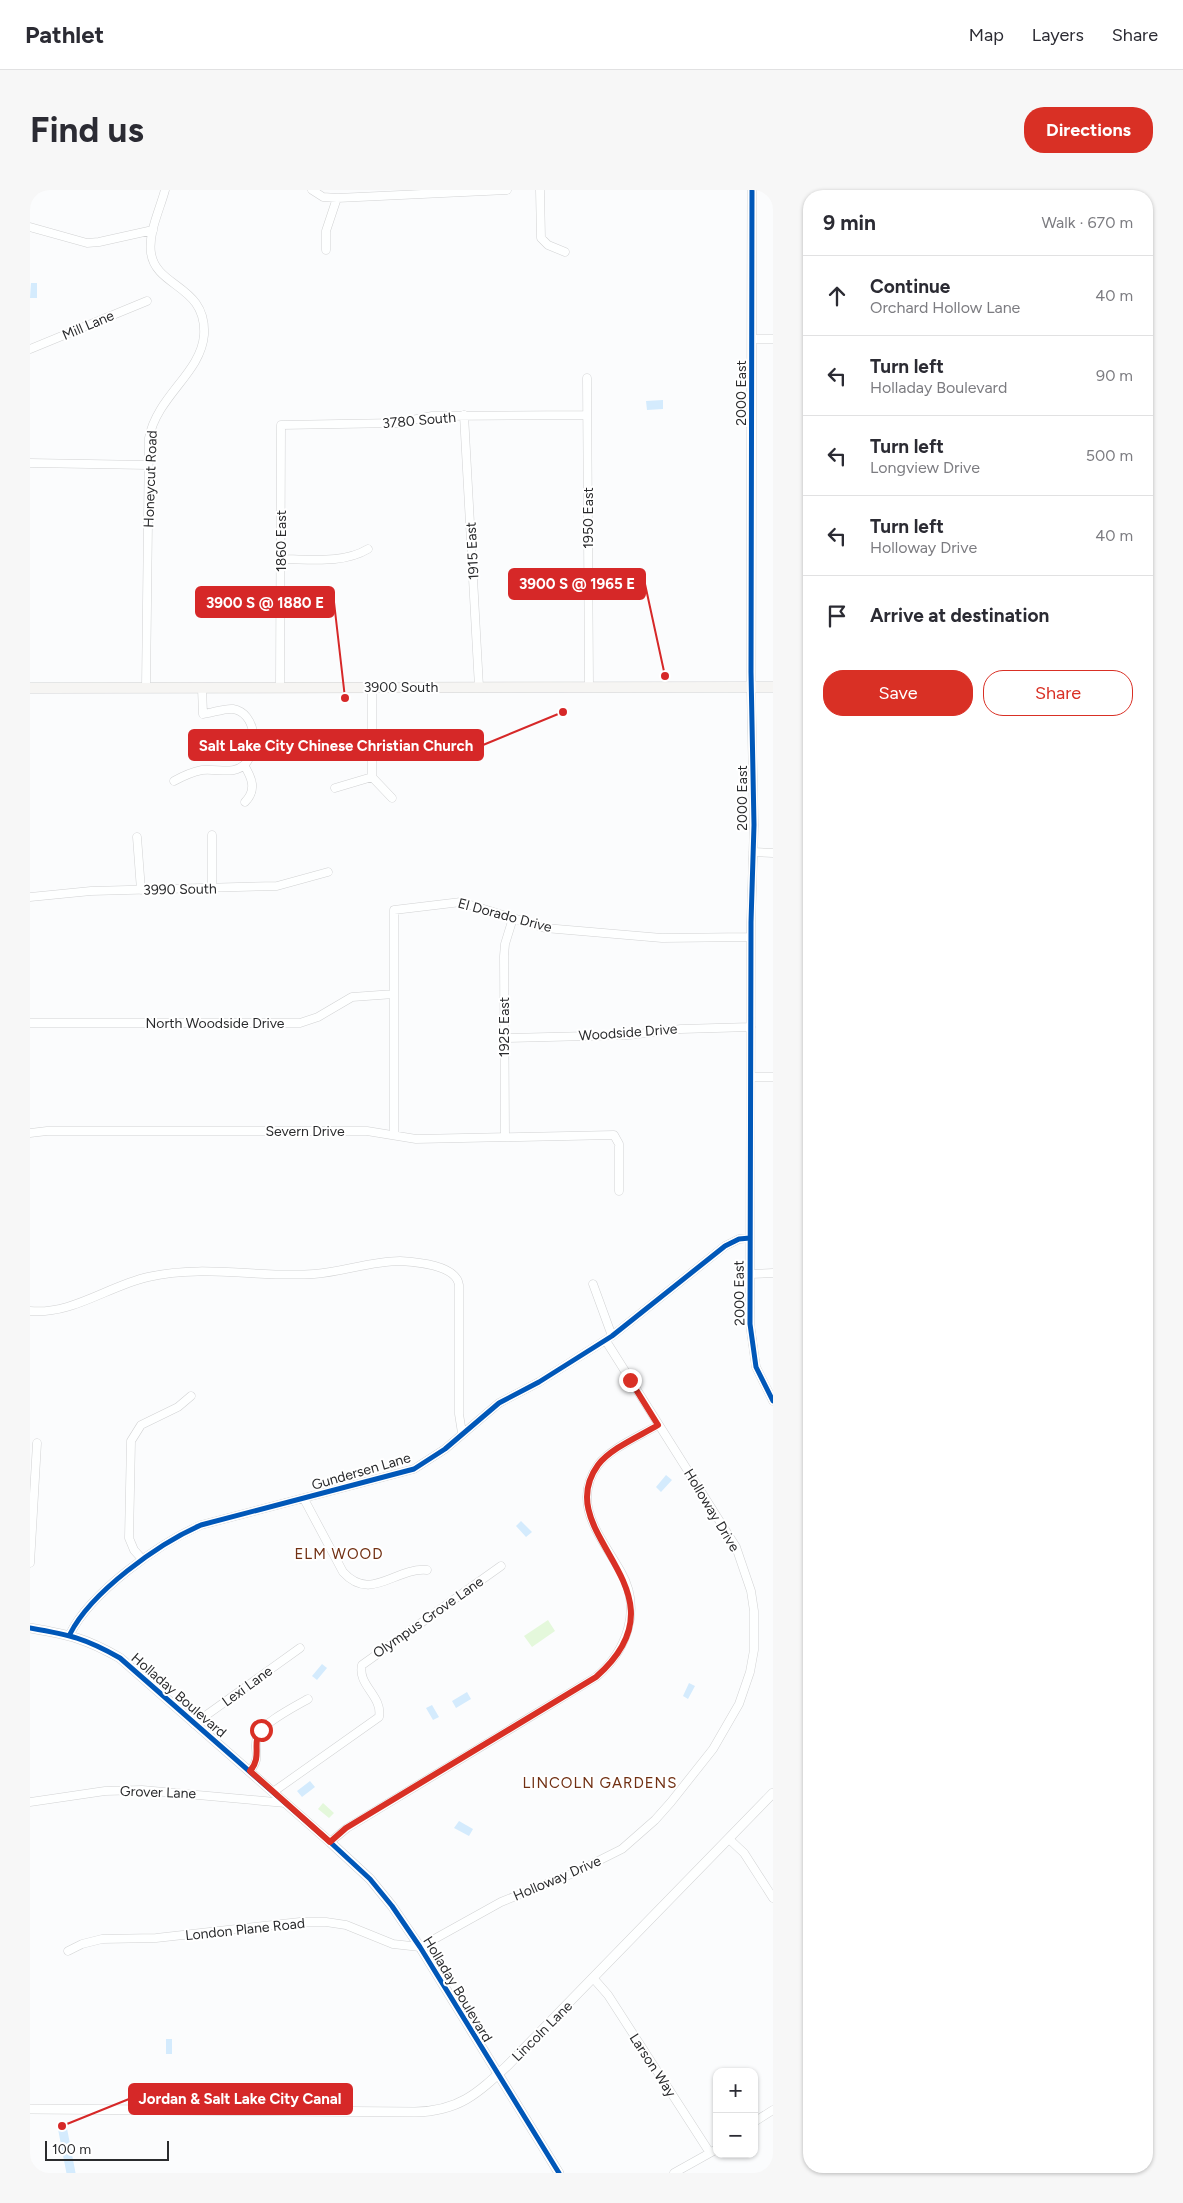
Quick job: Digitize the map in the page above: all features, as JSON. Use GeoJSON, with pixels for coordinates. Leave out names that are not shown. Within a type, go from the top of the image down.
{"type":"FeatureCollection","features":[{"type":"Feature","properties":{"kind":"main road","name":"3900 South"},"geometry":{"type":"LineString","coordinates":[[30,688],[773,687]]}},
{"type":"Feature","properties":{"kind":"street","name":"Honeycut Road"},"geometry":{"type":"LineString","coordinates":[[146,687],[148,438],[154,419],[165,399],[195,360],[204,335],[202,318],[195,302],[155,265],[150,246],[165,190]]}},
{"type":"Feature","properties":{"kind":"street"},"geometry":{"type":"LineString","coordinates":[[312,190],[323,197],[337,198],[411,192],[507,190]]}},
{"type":"Feature","properties":{"kind":"street"},"geometry":{"type":"LineString","coordinates":[[540,190],[542,238],[548,245],[565,252]]}},
{"type":"Feature","properties":{"kind":"street","name":"2000 East"},"geometry":{"type":"LineString","coordinates":[[752,190],[753,852],[750,1274],[753,1355],[761,1380],[773,1402]]}},
{"type":"Feature","properties":{"kind":"street"},"geometry":{"type":"LineString","coordinates":[[326,250],[326,231],[337,198]]}},
{"type":"Feature","properties":{"kind":"street"},"geometry":{"type":"LineString","coordinates":[[30,227],[87,243],[153,230]]}},
{"type":"Feature","properties":{"kind":"street","name":"Mill Lane"},"geometry":{"type":"LineString","coordinates":[[30,349],[147,301]]}},
{"type":"Feature","properties":{"kind":"street"},"geometry":{"type":"LineString","coordinates":[[752,339],[773,339]]}},
{"type":"Feature","properties":{"kind":"street","name":"1950 East"},"geometry":{"type":"LineString","coordinates":[[587,378],[588,687]]}},
{"type":"Feature","properties":{"kind":"street","name":"3780 South"},"geometry":{"type":"LineString","coordinates":[[281,424],[397,423],[432,416],[464,415],[587,415]]}},
{"type":"Feature","properties":{"kind":"street","name":"1915 East"},"geometry":{"type":"LineString","coordinates":[[464,415],[479,687]]}},
{"type":"Feature","properties":{"kind":"street","name":"1860 East"},"geometry":{"type":"LineString","coordinates":[[280,688],[281,424]]}},
{"type":"Feature","properties":{"kind":"street"},"geometry":{"type":"LineString","coordinates":[[30,463],[148,465]]}},
{"type":"Feature","properties":{"kind":"street"},"geometry":{"type":"LineString","coordinates":[[280,559],[345,558],[368,549]]}},
{"type":"Feature","properties":{"kind":"street"},"geometry":{"type":"LineString","coordinates":[[372,687],[372,777],[392,798]]}},
{"type":"Feature","properties":{"kind":"street"},"geometry":{"type":"LineString","coordinates":[[174,781],[197,771],[232,771],[244,765],[253,749],[250,721],[245,715],[232,709],[203,714],[202,688]]}},
{"type":"Feature","properties":{"kind":"street"},"geometry":{"type":"LineString","coordinates":[[244,765],[252,783],[251,794],[245,802]]}},
{"type":"Feature","properties":{"kind":"street"},"geometry":{"type":"LineString","coordinates":[[335,788],[372,777]]}},
{"type":"Feature","properties":{"kind":"street"},"geometry":{"type":"LineString","coordinates":[[212,835],[212,888]]}},
{"type":"Feature","properties":{"kind":"street"},"geometry":{"type":"LineString","coordinates":[[137,837],[141,890]]}},
{"type":"Feature","properties":{"kind":"street"},"geometry":{"type":"LineString","coordinates":[[753,852],[773,853]]}},
{"type":"Feature","properties":{"kind":"street","name":"3990 South"},"geometry":{"type":"LineString","coordinates":[[30,897],[288,884],[328,872]]}},
{"type":"Feature","properties":{"kind":"street","name":"El Dorado Drive"},"geometry":{"type":"LineString","coordinates":[[394,1135],[394,910],[461,902],[545,928],[662,938],[751,936]]}},
{"type":"Feature","properties":{"kind":"street","name":"1925 East"},"geometry":{"type":"LineString","coordinates":[[505,1137],[505,944],[513,918]]}},
{"type":"Feature","properties":{"kind":"street","name":"North Woodside Drive"},"geometry":{"type":"LineString","coordinates":[[30,1023],[300,1023],[318,1017],[352,997],[394,994]]}},
{"type":"Feature","properties":{"kind":"street","name":"Woodside Drive"},"geometry":{"type":"LineString","coordinates":[[504,1038],[629,1035],[680,1029],[751,1027]]}},
{"type":"Feature","properties":{"kind":"street"},"geometry":{"type":"LineString","coordinates":[[751,1077],[773,1077]]}},
{"type":"Feature","properties":{"kind":"street","name":"Severn Drive"},"geometry":{"type":"LineString","coordinates":[[30,1133],[48,1131],[367,1130],[416,1138],[580,1135],[616,1137],[619,1144],[619,1191]]}},
{"type":"Feature","properties":{"kind":"street","name":"Gundersen Lane"},"geometry":{"type":"LineString","coordinates":[[70,1634],[85,1610],[142,1560],[178,1535],[201,1525],[414,1469],[445,1449],[499,1403],[539,1382],[609,1339],[725,1246],[739,1239],[750,1238]]}},
{"type":"Feature","properties":{"kind":"street"},"geometry":{"type":"LineString","coordinates":[[30,1311],[45,1312],[59,1310],[120,1285],[148,1277],[208,1270],[284,1275],[316,1274],[401,1261],[441,1268],[456,1278],[460,1285],[459,1414],[462,1433]]}},
{"type":"Feature","properties":{"kind":"street"},"geometry":{"type":"LineString","coordinates":[[750,1274],[773,1273]]}},
{"type":"Feature","properties":{"kind":"street","name":"Holloway Drive"},"geometry":{"type":"LineString","coordinates":[[420,1948],[465,1920],[501,1902],[576,1872],[622,1848],[655,1820],[694,1775],[728,1725],[739,1704],[750,1672],[755,1630],[751,1590],[745,1568],[731,1539],[658,1425],[609,1339],[593,1284]]}},
{"type":"Feature","properties":{"kind":"street"},"geometry":{"type":"LineString","coordinates":[[142,1560],[134,1550],[129,1538],[131,1441],[141,1425],[178,1407],[190,1396]]}},
{"type":"Feature","properties":{"kind":"street"},"geometry":{"type":"LineString","coordinates":[[330,1842],[346,1828],[596,1677],[613,1660],[626,1637],[631,1607],[628,1589],[622,1573],[595,1530],[589,1516],[586,1501],[588,1488],[599,1464],[658,1425]]}},
{"type":"Feature","properties":{"kind":"street"},"geometry":{"type":"LineString","coordinates":[[30,1563],[37,1443]]}},
{"type":"Feature","properties":{"kind":"street"},"geometry":{"type":"LineString","coordinates":[[304,1499],[343,1572],[351,1581],[371,1586],[411,1570],[427,1570]]}},
{"type":"Feature","properties":{"kind":"street","name":"Olympus Grove Lane"},"geometry":{"type":"LineString","coordinates":[[273,1792],[379,1717],[381,1710],[362,1678],[360,1672],[362,1665],[501,1566]]}},
{"type":"Feature","properties":{"kind":"street","name":"Holladay Boulevard"},"geometry":{"type":"LineString","coordinates":[[30,1628],[70,1634],[92,1642],[120,1658],[330,1842],[370,1880],[392,1906],[420,1948],[559,2173]]}},
{"type":"Feature","properties":{"kind":"street","name":"Lexi Lane"},"geometry":{"type":"LineString","coordinates":[[194,1724],[300,1648]]}},
{"type":"Feature","properties":{"kind":"street"},"geometry":{"type":"LineString","coordinates":[[250,1771],[257,1760],[256,1739],[261,1730],[308,1699]]}},
{"type":"Feature","properties":{"kind":"street","name":"Grover Lane"},"geometry":{"type":"LineString","coordinates":[[30,1802],[105,1791],[142,1790],[286,1803]]}},
{"type":"Feature","properties":{"kind":"street","name":"Lincoln Lane"},"geometry":{"type":"LineString","coordinates":[[30,2109],[432,2111],[464,2102],[497,2075],[594,1979],[773,1793]]}},
{"type":"Feature","properties":{"kind":"street"},"geometry":{"type":"LineString","coordinates":[[729,1839],[744,1853],[773,1898]]}},
{"type":"Feature","properties":{"kind":"street","name":"London Plane Road"},"geometry":{"type":"LineString","coordinates":[[68,1951],[82,1944],[102,1939],[156,1938],[300,1922],[326,1922],[346,1925],[393,1944],[420,1948]]}},
{"type":"Feature","properties":{"kind":"street","name":"Larson Way"},"geometry":{"type":"LineString","coordinates":[[594,1979],[608,1995],[713,2151]]}},
{"type":"Feature","properties":{"kind":"street"},"geometry":{"type":"LineString","coordinates":[[758,2119],[773,2110]]}},
{"type":"Feature","properties":{"kind":"street"},"geometry":{"type":"LineString","coordinates":[[674,2173],[713,2151]]}},
{"type":"Feature","properties":{"kind":"green space"},"geometry":{"type":"Polygon","coordinates":[[[548,1620],[555,1631],[532,1647],[524,1636],[548,1620]]]}},
{"type":"Feature","properties":{"kind":"green space"},"geometry":{"type":"Polygon","coordinates":[[[323,1803],[334,1813],[329,1818],[318,1809],[323,1803]]]}},
{"type":"Feature","properties":{"kind":"water"},"geometry":{"type":"Polygon","coordinates":[[[31,283],[37,283],[37,298],[30,298],[31,283]]]}},
{"type":"Feature","properties":{"kind":"water"},"geometry":{"type":"Polygon","coordinates":[[[663,400],[663,409],[647,410],[646,401],[663,400]]]}},
{"type":"Feature","properties":{"kind":"water"},"geometry":{"type":"Polygon","coordinates":[[[666,1475],[672,1480],[661,1492],[656,1487],[666,1475]]]}},
{"type":"Feature","properties":{"kind":"water"},"geometry":{"type":"Polygon","coordinates":[[[521,1521],[532,1532],[526,1537],[516,1526],[521,1521]]]}},
{"type":"Feature","properties":{"kind":"water"},"geometry":{"type":"Polygon","coordinates":[[[322,1664],[327,1668],[317,1680],[312,1676],[322,1664]]]}},
{"type":"Feature","properties":{"kind":"water"},"geometry":{"type":"Polygon","coordinates":[[[689,1683],[695,1686],[688,1699],[683,1696],[689,1683]]]}},
{"type":"Feature","properties":{"kind":"water"},"geometry":{"type":"Polygon","coordinates":[[[467,1692],[471,1699],[456,1708],[452,1701],[467,1692]]]}},
{"type":"Feature","properties":{"kind":"water"},"geometry":{"type":"Polygon","coordinates":[[[432,1705],[439,1717],[433,1720],[426,1708],[432,1705]]]}},
{"type":"Feature","properties":{"kind":"water"},"geometry":{"type":"Polygon","coordinates":[[[310,1781],[315,1787],[302,1797],[297,1791],[310,1781]]]}},
{"type":"Feature","properties":{"kind":"water"},"geometry":{"type":"Polygon","coordinates":[[[459,1821],[473,1829],[469,1836],[454,1828],[459,1821]]]}},
{"type":"Feature","properties":{"kind":"water"},"geometry":{"type":"Polygon","coordinates":[[[166,2039],[172,2039],[172,2054],[166,2054],[166,2039]]]}},
{"type":"Feature","properties":{"kind":"waterway"},"geometry":{"type":"LineString","coordinates":[[62,2126],[71,2173]]}},
{"type":"Feature","properties":{"kind":"cycle path"},"geometry":{"type":"LineString","coordinates":[[752,190],[751,672],[754,825],[751,922],[750,1324],[756,1367],[773,1401]]}},
{"type":"Feature","properties":{"kind":"cycle path"},"geometry":{"type":"LineString","coordinates":[[70,1634],[80,1618],[109,1586],[146,1557],[184,1533],[201,1525],[414,1469],[445,1449],[499,1403],[539,1382],[612,1336],[725,1246],[739,1239],[750,1238]]}},
{"type":"Feature","properties":{"kind":"cycle path"},"geometry":{"type":"LineString","coordinates":[[30,1628],[77,1638],[120,1658],[370,1879],[392,1906],[420,1947],[559,2173]]}},
{"type":"Feature","properties":{"kind":"place","name":"3900 S @ 1965 E"},"geometry":{"type":"Point","coordinates":[665,676]}},
{"type":"Feature","properties":{"kind":"place","name":"3900 S @ 1880 E"},"geometry":{"type":"Point","coordinates":[345,698]}},
{"type":"Feature","properties":{"kind":"place","name":"Salt Lake City Chinese Christian Church"},"geometry":{"type":"Point","coordinates":[563,712]}},
{"type":"Feature","properties":{"kind":"place","name":"Jordan & Salt Lake City Canal"},"geometry":{"type":"Point","coordinates":[62,2126]}},
{"type":"Feature","properties":{"kind":"district","name":"ELM WOOD"},"geometry":{"type":"Point","coordinates":[339,1554]}},
{"type":"Feature","properties":{"kind":"district","name":"LINCOLN GARDENS"},"geometry":{"type":"Point","coordinates":[600,1783]}},
{"type":"Feature","properties":{"kind":"route"},"geometry":{"type":"LineString","coordinates":[[261,1730],[256,1739],[258,1756],[256,1764],[250,1771],[330,1842],[346,1828],[596,1677],[608,1667],[618,1654],[626,1637],[631,1607],[628,1589],[622,1573],[595,1530],[589,1516],[586,1501],[592,1476],[599,1464],[615,1451],[658,1425],[630,1380]]}}]}
